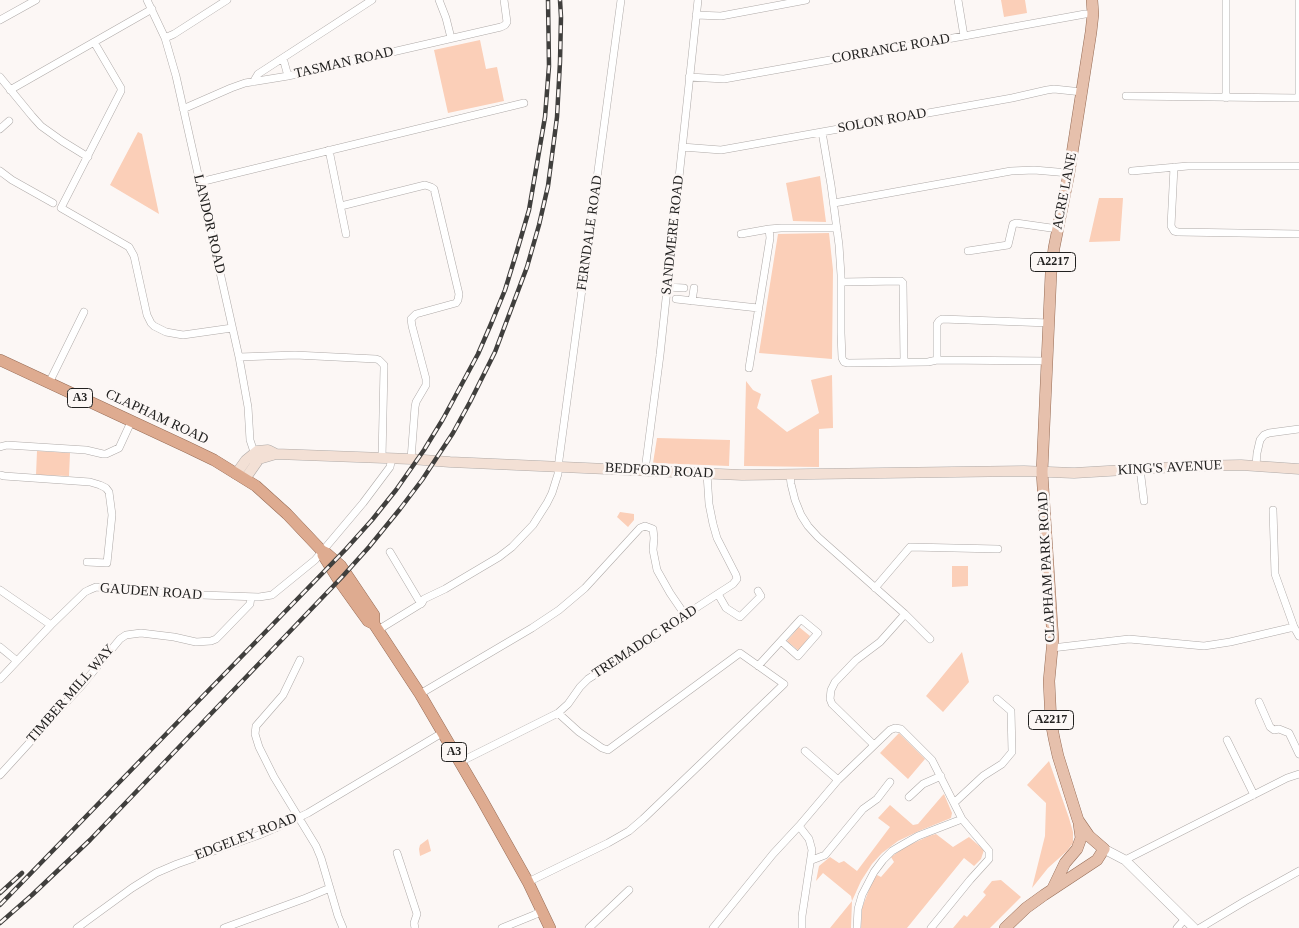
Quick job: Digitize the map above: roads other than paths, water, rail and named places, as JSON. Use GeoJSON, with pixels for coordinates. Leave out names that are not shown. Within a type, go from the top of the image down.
{"type":"FeatureCollection","features":[{"type":"Feature","properties":{"kind":"highway","name":"CLAPHAM ROAD"},"geometry":{"type":"LineString","coordinates":[[0,360],[214,460],[241,476]]}},
{"type":"Feature","properties":{"kind":"highway","name":"A3"},"geometry":{"type":"LineString","coordinates":[[241,476],[266,493],[322,551],[344,589],[368,621],[376,627],[420,694],[460,762],[528,882],[550,928]]}},
{"type":"Feature","properties":{"kind":"main road","name":"ACRE LANE"},"geometry":{"type":"LineString","coordinates":[[1042,472],[1051,274],[1082,92],[1093,14],[1092,0]]}},
{"type":"Feature","properties":{"kind":"main road","name":"BEDFORD ROAD"},"geometry":{"type":"LineString","coordinates":[[254,452],[268,450],[276,454],[707,474],[1042,472]]}},
{"type":"Feature","properties":{"kind":"main road"},"geometry":{"type":"LineString","coordinates":[[241,476],[246,460],[254,452]]}},
{"type":"Feature","properties":{"kind":"main road"},"geometry":{"type":"LineString","coordinates":[[241,476],[259,459],[276,454]]}},
{"type":"Feature","properties":{"kind":"main road","name":"KING'S AVENUE"},"geometry":{"type":"LineString","coordinates":[[1042,472],[1074,474],[1192,466],[1256,465],[1299,469]]}},
{"type":"Feature","properties":{"kind":"main road","name":"CLAPHAM PARK ROAD"},"geometry":{"type":"LineString","coordinates":[[1042,472],[1052,626],[1049,681],[1051,722],[1058,756],[1078,820],[1089,836],[1104,848]]}},
{"type":"Feature","properties":{"kind":"main road"},"geometry":{"type":"LineString","coordinates":[[1053,888],[1065,863],[1075,852],[1080,842],[1078,820]]}},
{"type":"Feature","properties":{"kind":"main road"},"geometry":{"type":"LineString","coordinates":[[1005,928],[1026,908],[1053,888],[1097,860],[1104,848]]}},
{"type":"Feature","properties":{"kind":"street"},"geometry":{"type":"LineString","coordinates":[[0,20],[36,0]]}},
{"type":"Feature","properties":{"kind":"street","name":"LANDOR ROAD"},"geometry":{"type":"LineString","coordinates":[[147,0],[165,38],[176,76],[239,358],[248,407],[250,440],[254,452]]}},
{"type":"Feature","properties":{"kind":"street"},"geometry":{"type":"LineString","coordinates":[[165,38],[227,0]]}},
{"type":"Feature","properties":{"kind":"street"},"geometry":{"type":"LineString","coordinates":[[254,82],[258,74],[372,0]]}},
{"type":"Feature","properties":{"kind":"street"},"geometry":{"type":"LineString","coordinates":[[439,0],[451,38]]}},
{"type":"Feature","properties":{"kind":"street","name":"TASMAN ROAD"},"geometry":{"type":"LineString","coordinates":[[183,109],[231,88],[254,82],[288,76],[501,27],[506,24],[507,17],[504,0]]}},
{"type":"Feature","properties":{"kind":"street","name":"FERNDALE ROAD"},"geometry":{"type":"LineString","coordinates":[[376,627],[421,604],[424,599],[445,590],[499,557],[512,547],[532,525],[547,504],[552,493],[557,478],[621,0]]}},
{"type":"Feature","properties":{"kind":"street","name":"SANDMERE ROAD"},"geometry":{"type":"LineString","coordinates":[[645,470],[698,0]]}},
{"type":"Feature","properties":{"kind":"street"},"geometry":{"type":"LineString","coordinates":[[696,15],[727,16],[806,0]]}},
{"type":"Feature","properties":{"kind":"street"},"geometry":{"type":"LineString","coordinates":[[958,0],[964,36]]}},
{"type":"Feature","properties":{"kind":"street"},"geometry":{"type":"LineString","coordinates":[[1226,0],[1226,98]]}},
{"type":"Feature","properties":{"kind":"street"},"geometry":{"type":"LineString","coordinates":[[1126,96],[1299,98],[1299,0]]}},
{"type":"Feature","properties":{"kind":"street"},"geometry":{"type":"LineString","coordinates":[[10,90],[152,9]]}},
{"type":"Feature","properties":{"kind":"street","name":"CORRANCE ROAD"},"geometry":{"type":"LineString","coordinates":[[689,77],[724,79],[1093,14]]}},
{"type":"Feature","properties":{"kind":"street"},"geometry":{"type":"LineString","coordinates":[[94,42],[121,91],[61,208],[129,246],[134,256],[147,315],[154,326],[177,335],[205,333],[232,328]]}},
{"type":"Feature","properties":{"kind":"street"},"geometry":{"type":"LineString","coordinates":[[283,58],[288,76]]}},
{"type":"Feature","properties":{"kind":"street"},"geometry":{"type":"LineString","coordinates":[[0,77],[41,126],[88,156]]}},
{"type":"Feature","properties":{"kind":"street","name":"SOLON ROAD"},"geometry":{"type":"LineString","coordinates":[[682,147],[721,150],[1047,90],[1082,92]]}},
{"type":"Feature","properties":{"kind":"street"},"geometry":{"type":"LineString","coordinates":[[200,182],[524,102]]}},
{"type":"Feature","properties":{"kind":"street"},"geometry":{"type":"LineString","coordinates":[[0,129],[9,121]]}},
{"type":"Feature","properties":{"kind":"street"},"geometry":{"type":"LineString","coordinates":[[822,132],[840,247],[841,333],[842,358],[844,362],[928,362],[936,360],[1048,361]]}},
{"type":"Feature","properties":{"kind":"street"},"geometry":{"type":"LineString","coordinates":[[328,150],[346,234]]}},
{"type":"Feature","properties":{"kind":"street"},"geometry":{"type":"LineString","coordinates":[[1132,170],[1188,166],[1299,166]]}},
{"type":"Feature","properties":{"kind":"street"},"geometry":{"type":"LineString","coordinates":[[1174,167],[1171,226],[1174,231],[1299,234]]}},
{"type":"Feature","properties":{"kind":"street"},"geometry":{"type":"LineString","coordinates":[[0,170],[12,180],[53,203]]}},
{"type":"Feature","properties":{"kind":"street"},"geometry":{"type":"LineString","coordinates":[[834,204],[1011,171],[1034,170],[1069,173]]}},
{"type":"Feature","properties":{"kind":"street"},"geometry":{"type":"LineString","coordinates":[[341,206],[425,185],[431,186],[434,189],[457,281],[459,297],[456,303],[416,314],[412,319],[426,385],[416,402],[411,459]]}},
{"type":"Feature","properties":{"kind":"street"},"geometry":{"type":"LineString","coordinates":[[968,251],[1008,245],[1013,224],[1016,223],[1058,229]]}},
{"type":"Feature","properties":{"kind":"street"},"geometry":{"type":"LineString","coordinates":[[741,234],[782,228],[837,228]]}},
{"type":"Feature","properties":{"kind":"street"},"geometry":{"type":"LineString","coordinates":[[749,368],[770,238],[769,229]]}},
{"type":"Feature","properties":{"kind":"street"},"geometry":{"type":"LineString","coordinates":[[841,282],[901,281],[903,283],[904,362]]}},
{"type":"Feature","properties":{"kind":"street"},"geometry":{"type":"LineString","coordinates":[[667,287],[684,288]]}},
{"type":"Feature","properties":{"kind":"street"},"geometry":{"type":"LineString","coordinates":[[692,300],[694,288]]}},
{"type":"Feature","properties":{"kind":"street"},"geometry":{"type":"LineString","coordinates":[[676,299],[758,308]]}},
{"type":"Feature","properties":{"kind":"street"},"geometry":{"type":"LineString","coordinates":[[49,383],[84,312]]}},
{"type":"Feature","properties":{"kind":"street"},"geometry":{"type":"LineString","coordinates":[[936,360],[937,324],[942,319],[1049,323]]}},
{"type":"Feature","properties":{"kind":"street"},"geometry":{"type":"LineString","coordinates":[[239,358],[295,355],[379,360],[384,365],[387,458]]}},
{"type":"Feature","properties":{"kind":"street"},"geometry":{"type":"LineString","coordinates":[[0,447],[7,445],[86,450],[106,454],[119,448],[131,422]]}},
{"type":"Feature","properties":{"kind":"street"},"geometry":{"type":"LineString","coordinates":[[1256,465],[1260,440],[1264,435],[1299,429]]}},
{"type":"Feature","properties":{"kind":"street","name":"GAUDEN ROAD"},"geometry":{"type":"LineString","coordinates":[[0,679],[50,625],[84,592],[96,588],[173,594],[264,597],[272,595],[315,560],[363,503],[390,467],[387,458]]}},
{"type":"Feature","properties":{"kind":"street"},"geometry":{"type":"LineString","coordinates":[[1140,469],[1144,502]]}},
{"type":"Feature","properties":{"kind":"street","name":"TREMADOC ROAD"},"geometry":{"type":"LineString","coordinates":[[460,762],[558,713],[568,704],[588,679],[733,584],[737,579],[716,538],[712,524],[707,474]]}},
{"type":"Feature","properties":{"kind":"street"},"geometry":{"type":"LineString","coordinates":[[0,475],[90,482],[106,488],[109,492],[112,515],[107,563],[87,562]]}},
{"type":"Feature","properties":{"kind":"street"},"geometry":{"type":"LineString","coordinates":[[790,475],[795,500],[808,526],[930,639]]}},
{"type":"Feature","properties":{"kind":"street"},"geometry":{"type":"LineString","coordinates":[[1272,510],[1275,574],[1299,636]]}},
{"type":"Feature","properties":{"kind":"street"},"geometry":{"type":"LineString","coordinates":[[420,694],[559,610],[586,588],[640,528],[645,526],[653,529],[653,550],[657,570],[685,615]]}},
{"type":"Feature","properties":{"kind":"street"},"geometry":{"type":"LineString","coordinates":[[875,588],[910,547],[998,549]]}},
{"type":"Feature","properties":{"kind":"street"},"geometry":{"type":"LineString","coordinates":[[390,552],[421,604]]}},
{"type":"Feature","properties":{"kind":"street"},"geometry":{"type":"LineString","coordinates":[[0,590],[50,625]]}},
{"type":"Feature","properties":{"kind":"street"},"geometry":{"type":"LineString","coordinates":[[718,594],[726,608],[740,617],[761,596],[758,591]]}},
{"type":"Feature","properties":{"kind":"street","name":"TIMBER MILL WAY"},"geometry":{"type":"LineString","coordinates":[[0,775],[82,686],[120,639],[126,635],[141,633],[196,642],[211,641],[221,634],[250,604],[251,596]]}},
{"type":"Feature","properties":{"kind":"street"},"geometry":{"type":"LineString","coordinates":[[874,745],[832,704],[830,694],[836,682],[856,660],[880,642],[905,614]]}},
{"type":"Feature","properties":{"kind":"street"},"geometry":{"type":"LineString","coordinates":[[758,666],[801,619],[818,633],[798,656],[781,641]]}},
{"type":"Feature","properties":{"kind":"street"},"geometry":{"type":"LineString","coordinates":[[1052,648],[1129,639],[1204,646],[1230,642],[1294,626]]}},
{"type":"Feature","properties":{"kind":"street"},"geometry":{"type":"LineString","coordinates":[[0,647],[17,661]]}},
{"type":"Feature","properties":{"kind":"street"},"geometry":{"type":"LineString","coordinates":[[528,882],[629,831],[643,820],[784,684],[740,653],[608,750],[579,732],[558,713]]}},
{"type":"Feature","properties":{"kind":"street"},"geometry":{"type":"LineString","coordinates":[[300,660],[283,695],[254,730],[259,746],[274,776],[316,846],[343,928]]}},
{"type":"Feature","properties":{"kind":"street"},"geometry":{"type":"LineString","coordinates":[[954,804],[983,776],[1002,764],[1012,752],[1010,711],[997,699]]}},
{"type":"Feature","properties":{"kind":"street"},"geometry":{"type":"LineString","coordinates":[[1259,702],[1270,727],[1274,730],[1280,729],[1289,733],[1299,754]]}},
{"type":"Feature","properties":{"kind":"street"},"geometry":{"type":"LineString","coordinates":[[713,928],[773,854],[838,780],[890,730],[895,728],[901,729],[932,760],[962,819],[989,851],[989,860],[931,928]]}},
{"type":"Feature","properties":{"kind":"street","name":"EDGELEY ROAD"},"geometry":{"type":"LineString","coordinates":[[77,928],[156,873],[176,864],[259,835],[299,817],[442,733]]}},
{"type":"Feature","properties":{"kind":"street"},"geometry":{"type":"LineString","coordinates":[[1227,740],[1254,796]]}},
{"type":"Feature","properties":{"kind":"street"},"geometry":{"type":"LineString","coordinates":[[805,751],[838,780]]}},
{"type":"Feature","properties":{"kind":"street"},"geometry":{"type":"LineString","coordinates":[[1125,860],[1287,778],[1299,774]]}},
{"type":"Feature","properties":{"kind":"street"},"geometry":{"type":"LineString","coordinates":[[909,797],[923,784],[941,776]]}},
{"type":"Feature","properties":{"kind":"street"},"geometry":{"type":"LineString","coordinates":[[812,860],[825,855],[863,809],[877,799],[890,782]]}},
{"type":"Feature","properties":{"kind":"street"},"geometry":{"type":"LineString","coordinates":[[857,928],[858,909],[867,883],[892,851],[918,836],[962,819]]}},
{"type":"Feature","properties":{"kind":"street"},"geometry":{"type":"LineString","coordinates":[[799,826],[809,839],[812,850],[802,928]]}},
{"type":"Feature","properties":{"kind":"street"},"geometry":{"type":"LineString","coordinates":[[1104,848],[1125,860],[1194,928]]}},
{"type":"Feature","properties":{"kind":"street"},"geometry":{"type":"LineString","coordinates":[[397,853],[417,914],[414,923],[415,928]]}},
{"type":"Feature","properties":{"kind":"street"},"geometry":{"type":"LineString","coordinates":[[1200,928],[1299,872]]}},
{"type":"Feature","properties":{"kind":"street"},"geometry":{"type":"LineString","coordinates":[[224,928],[330,888]]}},
{"type":"Feature","properties":{"kind":"street"},"geometry":{"type":"LineString","coordinates":[[589,928],[629,890]]}},
{"type":"Feature","properties":{"kind":"street"},"geometry":{"type":"LineString","coordinates":[[502,928],[542,911]]}},
{"type":"Feature","properties":{"kind":"street"},"geometry":{"type":"LineString","coordinates":[[1177,928],[1184,920]]}},
{"type":"Feature","properties":{"kind":"railway"},"geometry":{"type":"LineString","coordinates":[[0,905],[346,549],[396,490],[443,419],[478,354],[505,290],[529,210],[545,117],[549,66],[548,0]]}},
{"type":"Feature","properties":{"kind":"railway"},"geometry":{"type":"LineString","coordinates":[[0,923],[90,840],[342,577],[400,509],[453,433],[495,352],[527,267],[539,225],[548,186],[557,117],[560,62],[560,0]]}},
{"type":"Feature","properties":{"kind":"railway"},"geometry":{"type":"LineString","coordinates":[[0,893],[22,873]]}}]}
